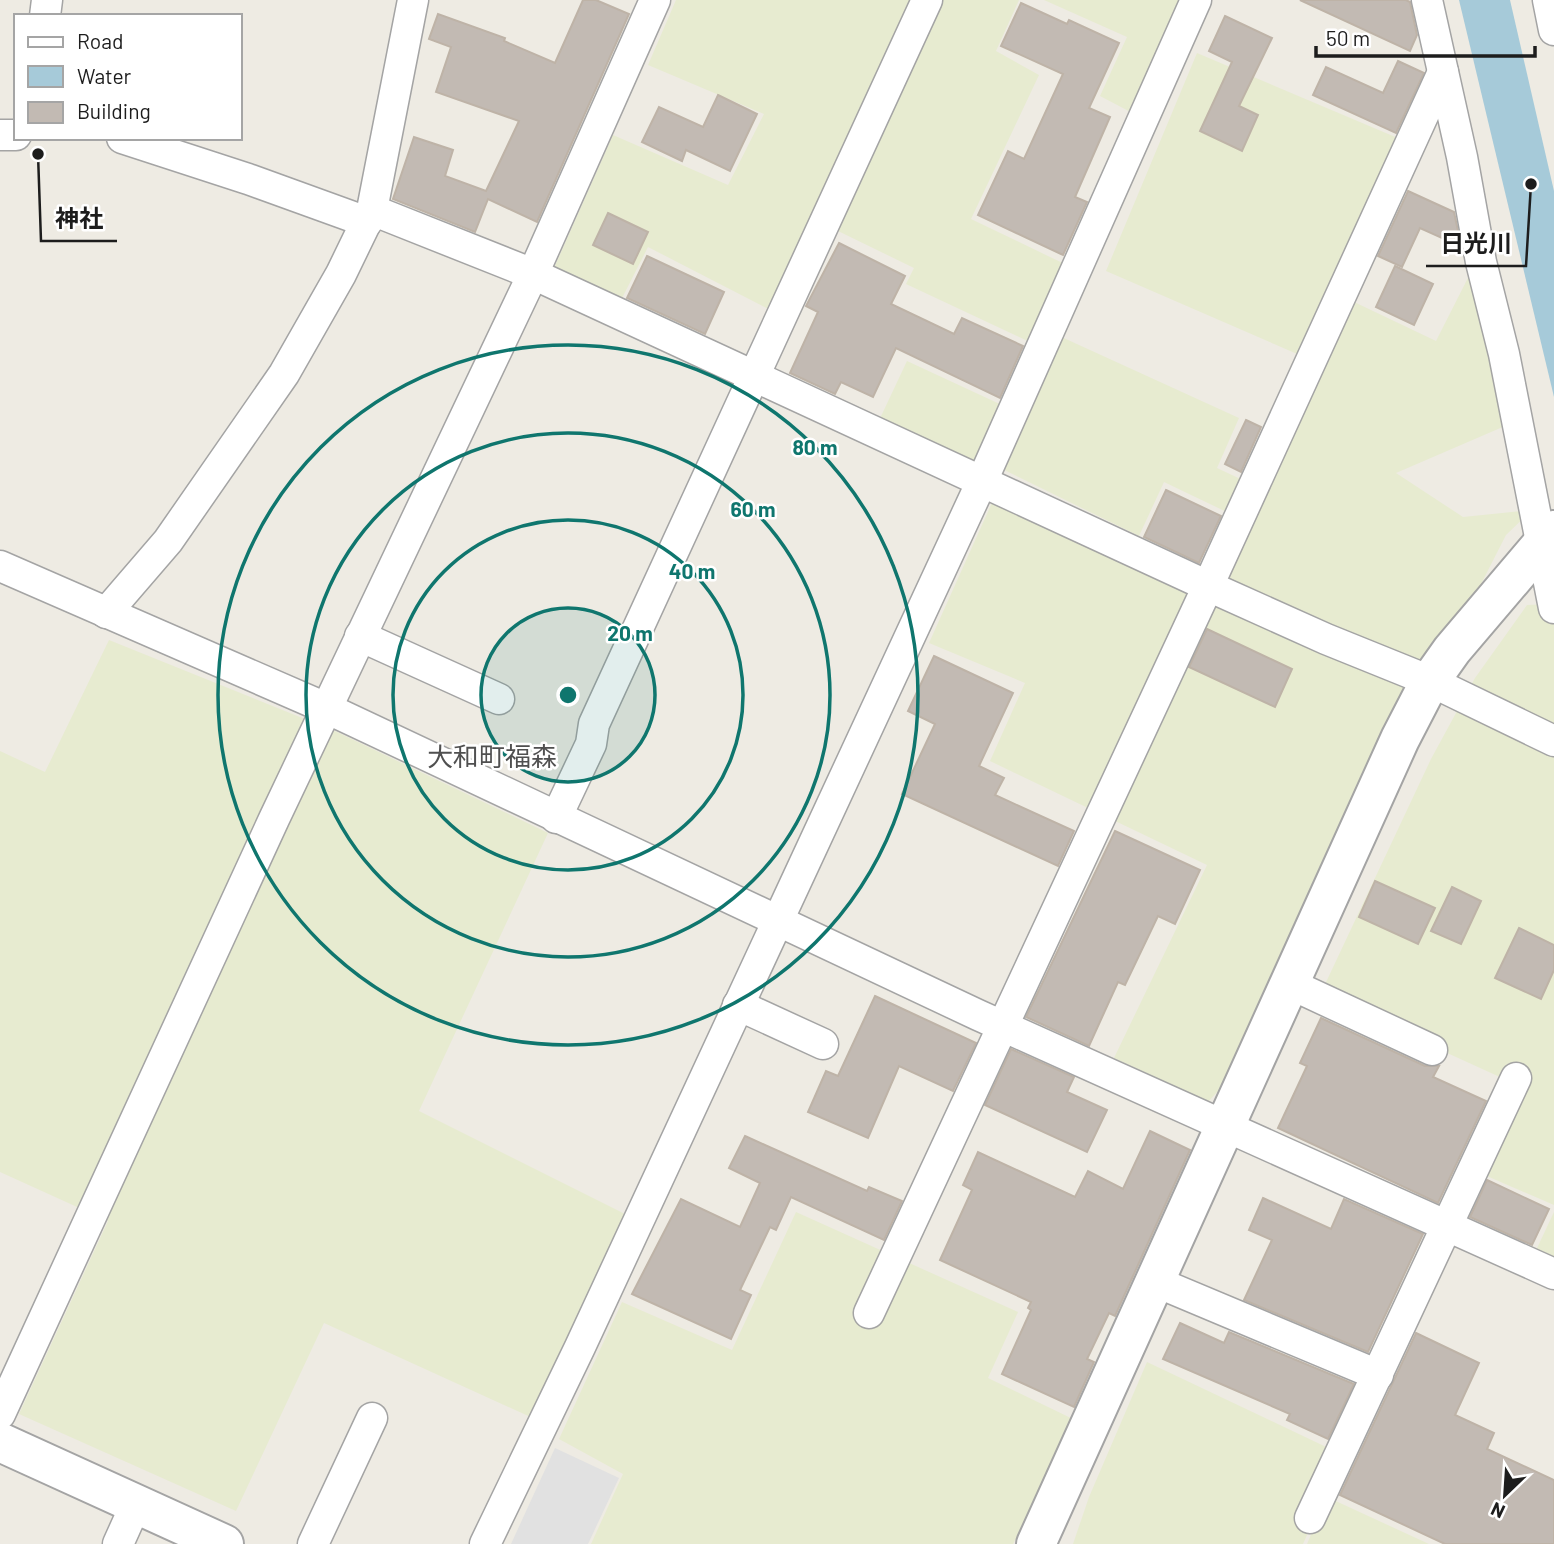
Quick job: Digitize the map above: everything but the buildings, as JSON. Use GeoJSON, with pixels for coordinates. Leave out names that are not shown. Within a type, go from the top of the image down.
{"type":"FeatureCollection","features":[{"type":"Feature","properties":{"kind":"street"},"geometry":{"type":"LineString","coordinates":[[106,613],[168,541],[284,374],[369,216],[413,0]]}},
{"type":"Feature","properties":{"kind":"street"},"geometry":{"type":"LineString","coordinates":[[0,1415],[326,708],[533,274],[655,0]]}},
{"type":"Feature","properties":{"kind":"street"},"geometry":{"type":"LineString","coordinates":[[556,818],[591,744],[594,724],[928,0]]}},
{"type":"Feature","properties":{"kind":"street"},"geometry":{"type":"LineString","coordinates":[[485,1544],[983,479],[1196,0]]}},
{"type":"Feature","properties":{"kind":"street"},"geometry":{"type":"LineString","coordinates":[[1427,0],[1548,536],[1554,608]]}},
{"type":"Feature","properties":{"kind":"street"},"geometry":{"type":"LineString","coordinates":[[1548,0],[1554,30]]}},
{"type":"Feature","properties":{"kind":"street"},"geometry":{"type":"LineString","coordinates":[[869,1312],[1208,586],[1443,72]]}},
{"type":"Feature","properties":{"kind":"street"},"geometry":{"type":"LineString","coordinates":[[128,140],[369,216],[533,274],[983,479],[1208,586],[1326,639],[1430,681],[1554,740]]}},
{"type":"Feature","properties":{"kind":"street"},"geometry":{"type":"LineString","coordinates":[[1036,1544],[1379,782],[1430,681],[1452,650],[1548,536]]}},
{"type":"Feature","properties":{"kind":"street"},"geometry":{"type":"LineString","coordinates":[[0,566],[326,708],[1002,1025],[1554,1274]]}},
{"type":"Feature","properties":{"kind":"street"},"geometry":{"type":"LineString","coordinates":[[360,636],[499,699]]}},
{"type":"Feature","properties":{"kind":"street"},"geometry":{"type":"LineString","coordinates":[[1288,983],[1432,1050]]}},
{"type":"Feature","properties":{"kind":"street"},"geometry":{"type":"LineString","coordinates":[[738,1005],[823,1044]]}},
{"type":"Feature","properties":{"kind":"street"},"geometry":{"type":"LineString","coordinates":[[1310,1518],[1516,1078]]}},
{"type":"Feature","properties":{"kind":"street"},"geometry":{"type":"LineString","coordinates":[[1154,1281],[1378,1375]]}},
{"type":"Feature","properties":{"kind":"street"},"geometry":{"type":"LineString","coordinates":[[313,1544],[372,1418]]}},
{"type":"Feature","properties":{"kind":"street"},"geometry":{"type":"LineString","coordinates":[[0,1442],[223,1544]]}},
{"type":"Feature","properties":{"kind":"street"},"geometry":{"type":"LineString","coordinates":[[118,1544],[136,1504]]}},
{"type":"Feature","properties":{"kind":"green space"},"geometry":{"type":"Polygon","coordinates":[[[676,0],[926,0],[780,315],[648,247],[617,308],[550,277],[613,135],[728,185],[764,114],[648,65],[676,0]]]}},
{"type":"Feature","properties":{"kind":"green space"},"geometry":{"type":"Polygon","coordinates":[[[940,0],[1019,0],[996,51],[1039,75],[971,219],[1073,268],[1044,329],[1239,418],[1217,468],[1249,483],[1235,516],[1164,482],[1139,536],[984,460],[974,477],[875,429],[907,361],[1004,406],[1034,344],[906,284],[914,268],[838,231],[940,0]]]}},
{"type":"Feature","properties":{"kind":"green space"},"geometry":{"type":"Polygon","coordinates":[[[1044,0],[1191,0],[1140,117],[1100,96],[1127,37],[1044,0]]]}},
{"type":"Feature","properties":{"kind":"green space"},"geometry":{"type":"Polygon","coordinates":[[[1197,53],[1400,139],[1331,291],[1436,341],[1476,262],[1505,426],[1396,473],[1463,517],[1532,510],[1506,535],[1229,1079],[1208,1102],[1114,1058],[1207,865],[990,761],[1025,683],[929,643],[1004,476],[1210,575],[1311,360],[1106,271],[1197,53]]]}},
{"type":"Feature","properties":{"kind":"green space"},"geometry":{"type":"Polygon","coordinates":[[[1554,604],[1554,1205],[1473,1170],[1513,1083],[1320,995],[1431,759],[1475,678],[1527,605],[1554,604]]]}},
{"type":"Feature","properties":{"kind":"green space"},"geometry":{"type":"Polygon","coordinates":[[[109,640],[337,732],[548,833],[419,1111],[629,1216],[535,1419],[324,1323],[236,1511],[19,1414],[108,1221],[0,1172],[0,751],[45,772],[109,640]]]}},
{"type":"Feature","properties":{"kind":"green space"},"geometry":{"type":"Polygon","coordinates":[[[796,1212],[1018,1312],[988,1378],[1075,1420],[1013,1544],[591,1544],[623,1474],[559,1439],[622,1302],[732,1350],[796,1212]]]}},
{"type":"Feature","properties":{"kind":"green space"},"geometry":{"type":"Polygon","coordinates":[[[1554,1212],[1554,1271],[1531,1261],[1554,1212]]]}},
{"type":"Feature","properties":{"kind":"green space"},"geometry":{"type":"Polygon","coordinates":[[[1147,1362],[1343,1455],[1303,1544],[1073,1544],[1089,1497],[1147,1362]]]}},
{"type":"Feature","properties":{"kind":"green space"},"geometry":{"type":"Polygon","coordinates":[[[1327,1497],[1429,1544],[1307,1544],[1327,1497]]]}},
{"type":"Feature","properties":{"kind":"shaded area"},"geometry":{"type":"Polygon","coordinates":[[[555,1448],[619,1478],[588,1544],[511,1544],[555,1448]]]}},
{"type":"Feature","properties":{"kind":"water"},"geometry":{"type":"Polygon","coordinates":[[[1459,0],[1510,0],[1554,191],[1554,397],[1459,0]]]}},
{"type":"Feature","properties":{"kind":"place","name":"神社"},"geometry":{"type":"Point","coordinates":[38,154]}},
{"type":"Feature","properties":{"kind":"place","name":"日光川"},"geometry":{"type":"Point","coordinates":[1531,184]}},
{"type":"Feature","properties":{"kind":"district","name":"大和町福森"},"geometry":{"type":"Point","coordinates":[492,755]}}]}
